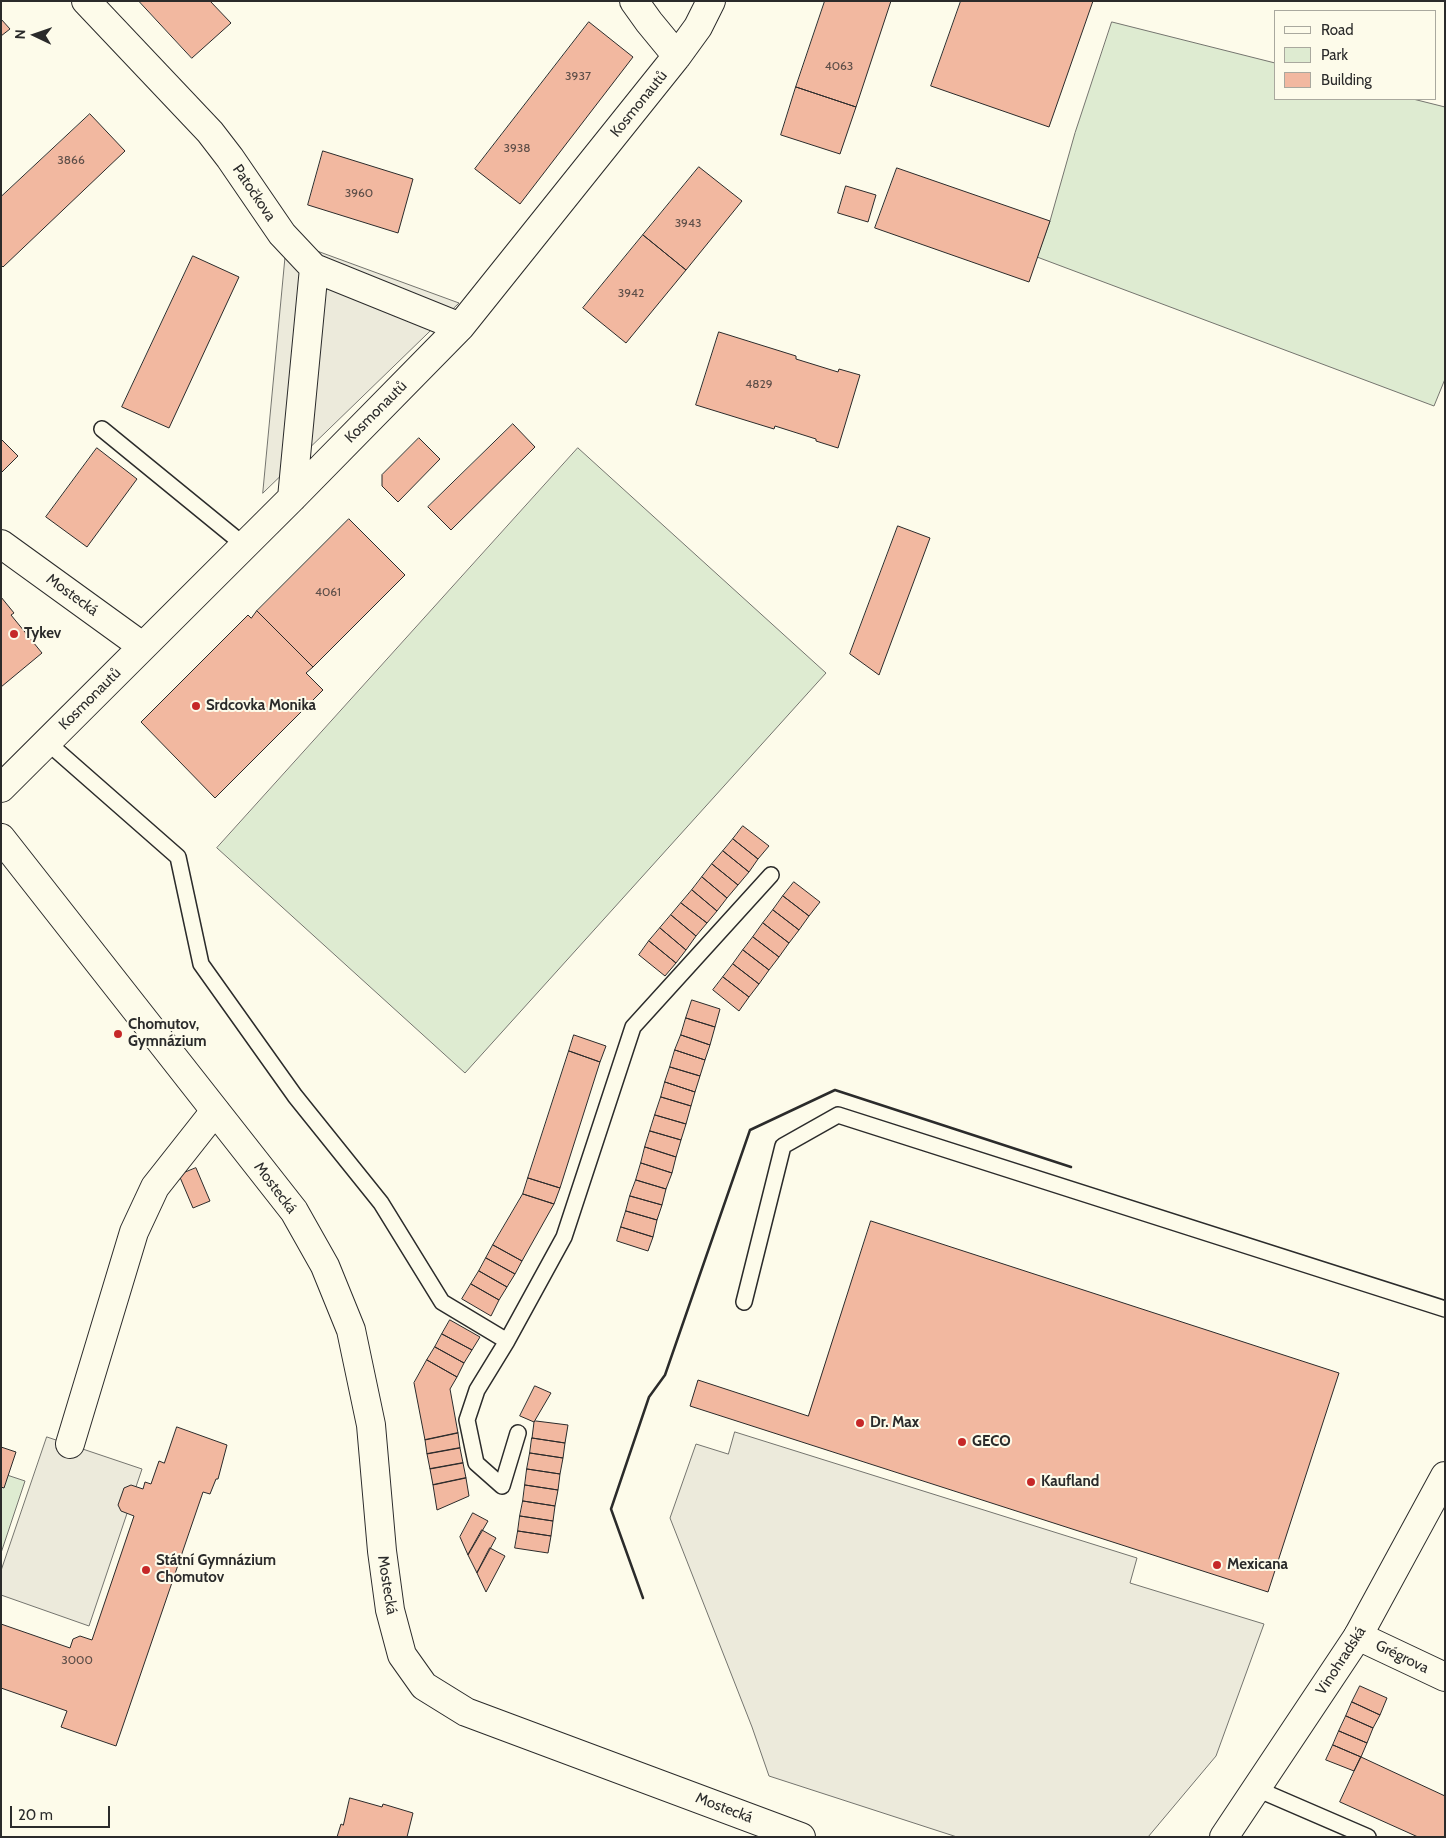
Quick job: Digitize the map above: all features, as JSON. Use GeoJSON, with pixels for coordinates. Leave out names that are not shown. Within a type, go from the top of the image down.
{"type":"FeatureCollection","features":[{"type":"Feature","properties":{"kind":"street","name":"Patočkova"},"geometry":{"type":"LineString","coordinates":[[86,1],[210,132],[282,234],[314,268],[460,327]]}},
{"type":"Feature","properties":{"kind":"street"},"geometry":{"type":"LineString","coordinates":[[634,1],[677,56]]}},
{"type":"Feature","properties":{"kind":"street","name":"Kosmonautů"},"geometry":{"type":"LineString","coordinates":[[1,788],[292,498],[460,327],[677,56],[698,27],[711,1]]}},
{"type":"Feature","properties":{"kind":"street"},"geometry":{"type":"LineString","coordinates":[[292,498],[314,268]]}},
{"type":"Feature","properties":{"kind":"street","name":"Mostecká"},"geometry":{"type":"LineString","coordinates":[[1,544],[142,646]]}},
{"type":"Feature","properties":{"kind":"street","name":"Mostecká"},"geometry":{"type":"LineString","coordinates":[[1,838],[294,1211],[325,1266],[351,1330],[372,1425],[382,1552],[390,1610],[402,1655],[424,1686],[466,1712],[801,1837]]}},
{"type":"Feature","properties":{"kind":"street"},"geometry":{"type":"LineString","coordinates":[[70,1444],[134,1232],[155,1187],[215,1111]]}},
{"type":"Feature","properties":{"kind":"street","name":"Vinohradská"},"geometry":{"type":"LineString","coordinates":[[1224,1837],[1358,1636],[1445,1476]]}},
{"type":"Feature","properties":{"kind":"street","name":"Grégrova"},"geometry":{"type":"LineString","coordinates":[[1358,1636],[1445,1677]]}},
{"type":"Feature","properties":{"kind":"lane"},"geometry":{"type":"LineString","coordinates":[[102,429],[244,545]]}},
{"type":"Feature","properties":{"kind":"lane"},"geometry":{"type":"LineString","coordinates":[[47,742],[178,857],[201,964],[295,1096],[382,1202],[442,1302],[507,1341]]}},
{"type":"Feature","properties":{"kind":"lane"},"geometry":{"type":"LineString","coordinates":[[518,1433],[502,1486],[476,1464],[468,1420],[477,1390],[507,1341],[564,1236],[633,1027],[771,875]]}},
{"type":"Feature","properties":{"kind":"lane"},"geometry":{"type":"LineString","coordinates":[[744,1302],[783,1146],[838,1115],[1445,1310]]}},
{"type":"Feature","properties":{"kind":"lane"},"geometry":{"type":"LineString","coordinates":[[1257,1789],[1368,1837]]}},
{"type":"Feature","properties":{"kind":"green space"},"geometry":{"type":"Polygon","coordinates":[[[1112,22],[1274,63],[1274,100],[1417,100],[1445,107],[1445,379],[1434,406],[1037,257],[1050,221],[1075,133],[1112,22]]]}},
{"type":"Feature","properties":{"kind":"green space"},"geometry":{"type":"Polygon","coordinates":[[[578,448],[826,673],[465,1073],[217,848],[578,448]]]}},
{"type":"Feature","properties":{"kind":"green space"},"geometry":{"type":"Polygon","coordinates":[[[1,1473],[25,1481],[1,1553],[1,1473]]]}},
{"type":"Feature","properties":{"kind":"shaded area"},"geometry":{"type":"Polygon","coordinates":[[[287,240],[459,303],[263,493],[287,240]]]}},
{"type":"Feature","properties":{"kind":"shaded area"},"geometry":{"type":"Polygon","coordinates":[[[735,1432],[1137,1558],[1130,1583],[1264,1624],[1216,1756],[1148,1837],[957,1837],[769,1776],[752,1727],[670,1518],[696,1444],[728,1454],[735,1432]]]}},
{"type":"Feature","properties":{"kind":"shaded area"},"geometry":{"type":"Polygon","coordinates":[[[47,1437],[142,1469],[89,1626],[1,1595],[1,1571],[47,1437]]]}},
{"type":"Feature","properties":{"kind":"building"},"geometry":{"type":"Polygon","coordinates":[[[139,1],[210,1],[231,23],[192,58],[139,1]]]}},
{"type":"Feature","properties":{"kind":"building"},"geometry":{"type":"Polygon","coordinates":[[[825,1],[891,1],[856,107],[796,87],[825,1]]]}},
{"type":"Feature","properties":{"kind":"building"},"geometry":{"type":"Polygon","coordinates":[[[961,1],[1093,1],[1049,127],[931,86],[961,1]]]}},
{"type":"Feature","properties":{"kind":"building"},"geometry":{"type":"Polygon","coordinates":[[[1,19],[10,29],[1,36],[1,19]]]}},
{"type":"Feature","properties":{"kind":"building"},"geometry":{"type":"Polygon","coordinates":[[[589,22],[633,57],[520,204],[475,169],[589,22]]]}},
{"type":"Feature","properties":{"kind":"building"},"geometry":{"type":"Polygon","coordinates":[[[796,87],[856,107],[840,154],[781,135],[796,87]]]}},
{"type":"Feature","properties":{"kind":"building"},"geometry":{"type":"Polygon","coordinates":[[[90,114],[125,151],[3,267],[1,265],[1,197],[90,114]]]}},
{"type":"Feature","properties":{"kind":"building"},"geometry":{"type":"Polygon","coordinates":[[[323,151],[413,179],[398,233],[308,205],[323,151]]]}},
{"type":"Feature","properties":{"kind":"building"},"geometry":{"type":"Polygon","coordinates":[[[699,167],[742,201],[686,270],[643,235],[699,167]]]}},
{"type":"Feature","properties":{"kind":"building"},"geometry":{"type":"Polygon","coordinates":[[[897,168],[1050,221],[1029,282],[875,228],[897,168]]]}},
{"type":"Feature","properties":{"kind":"building"},"geometry":{"type":"Polygon","coordinates":[[[846,186],[876,195],[868,222],[838,213],[846,186]]]}},
{"type":"Feature","properties":{"kind":"building"},"geometry":{"type":"Polygon","coordinates":[[[643,235],[686,270],[626,343],[583,308],[643,235]]]}},
{"type":"Feature","properties":{"kind":"building"},"geometry":{"type":"Polygon","coordinates":[[[193,256],[239,277],[169,428],[122,407],[193,256]]]}},
{"type":"Feature","properties":{"kind":"building"},"geometry":{"type":"Polygon","coordinates":[[[719,332],[796,356],[796,359],[838,372],[839,369],[860,375],[838,448],[775,426],[774,429],[696,405],[719,332]]]}},
{"type":"Feature","properties":{"kind":"building"},"geometry":{"type":"Polygon","coordinates":[[[513,424],[535,447],[451,530],[428,507],[513,424]]]}},
{"type":"Feature","properties":{"kind":"building"},"geometry":{"type":"Polygon","coordinates":[[[419,438],[440,459],[398,502],[382,486],[382,475],[419,438]]]}},
{"type":"Feature","properties":{"kind":"building"},"geometry":{"type":"Polygon","coordinates":[[[1,439],[18,456],[1,473],[1,439]]]}},
{"type":"Feature","properties":{"kind":"building"},"geometry":{"type":"Polygon","coordinates":[[[97,448],[137,479],[87,547],[46,517],[97,448]]]}},
{"type":"Feature","properties":{"kind":"building"},"geometry":{"type":"Polygon","coordinates":[[[349,519],[405,575],[313,667],[257,611],[349,519]]]}},
{"type":"Feature","properties":{"kind":"building"},"geometry":{"type":"Polygon","coordinates":[[[898,526],[930,538],[879,675],[850,654],[898,526]]]}},
{"type":"Feature","properties":{"kind":"building","name":"Tykev"},"geometry":{"type":"Polygon","coordinates":[[[1,597],[14,613],[11,615],[42,653],[1,687],[1,597]]]}},
{"type":"Feature","properties":{"kind":"building"},"geometry":{"type":"Polygon","coordinates":[[[257,611],[313,667],[306,673],[323,690],[215,798],[141,722],[248,615],[251,618],[257,611]]]}},
{"type":"Feature","properties":{"kind":"building"},"geometry":{"type":"Polygon","coordinates":[[[743,826],[769,846],[758,859],[733,839],[743,826]]]}},
{"type":"Feature","properties":{"kind":"building"},"geometry":{"type":"Polygon","coordinates":[[[733,839],[758,859],[749,872],[723,851],[733,839]]]}},
{"type":"Feature","properties":{"kind":"building"},"geometry":{"type":"Polygon","coordinates":[[[723,851],[749,872],[738,885],[712,864],[723,851]]]}},
{"type":"Feature","properties":{"kind":"building"},"geometry":{"type":"Polygon","coordinates":[[[712,864],[738,885],[727,898],[702,877],[712,864]]]}},
{"type":"Feature","properties":{"kind":"building"},"geometry":{"type":"Polygon","coordinates":[[[702,877],[727,898],[717,911],[692,890],[702,877]]]}},
{"type":"Feature","properties":{"kind":"building"},"geometry":{"type":"Polygon","coordinates":[[[794,882],[820,902],[809,916],[783,896],[794,882]]]}},
{"type":"Feature","properties":{"kind":"building"},"geometry":{"type":"Polygon","coordinates":[[[692,890],[717,911],[707,923],[681,903],[692,890]]]}},
{"type":"Feature","properties":{"kind":"building"},"geometry":{"type":"Polygon","coordinates":[[[783,896],[809,916],[799,930],[773,910],[783,896]]]}},
{"type":"Feature","properties":{"kind":"building"},"geometry":{"type":"Polygon","coordinates":[[[681,903],[707,923],[696,936],[671,915],[681,903]]]}},
{"type":"Feature","properties":{"kind":"building"},"geometry":{"type":"Polygon","coordinates":[[[773,910],[799,930],[789,943],[763,923],[773,910]]]}},
{"type":"Feature","properties":{"kind":"building"},"geometry":{"type":"Polygon","coordinates":[[[671,915],[696,936],[686,950],[660,928],[671,915]]]}},
{"type":"Feature","properties":{"kind":"building"},"geometry":{"type":"Polygon","coordinates":[[[763,923],[789,943],[779,957],[753,937],[763,923]]]}},
{"type":"Feature","properties":{"kind":"building"},"geometry":{"type":"Polygon","coordinates":[[[660,928],[686,950],[676,963],[649,941],[660,928]]]}},
{"type":"Feature","properties":{"kind":"building"},"geometry":{"type":"Polygon","coordinates":[[[753,937],[779,957],[769,970],[743,950],[753,937]]]}},
{"type":"Feature","properties":{"kind":"building"},"geometry":{"type":"Polygon","coordinates":[[[649,941],[676,963],[665,976],[639,955],[649,941]]]}},
{"type":"Feature","properties":{"kind":"building"},"geometry":{"type":"Polygon","coordinates":[[[743,950],[769,970],[759,984],[733,964],[743,950]]]}},
{"type":"Feature","properties":{"kind":"building"},"geometry":{"type":"Polygon","coordinates":[[[733,964],[759,984],[749,997],[723,977],[733,964]]]}},
{"type":"Feature","properties":{"kind":"building"},"geometry":{"type":"Polygon","coordinates":[[[723,977],[749,997],[739,1011],[713,990],[723,977]]]}},
{"type":"Feature","properties":{"kind":"building"},"geometry":{"type":"Polygon","coordinates":[[[692,1000],[720,1009],[715,1027],[686,1018],[692,1000]]]}},
{"type":"Feature","properties":{"kind":"building"},"geometry":{"type":"Polygon","coordinates":[[[686,1018],[715,1027],[710,1045],[681,1035],[686,1018]]]}},
{"type":"Feature","properties":{"kind":"building"},"geometry":{"type":"Polygon","coordinates":[[[574,1035],[606,1046],[600,1062],[569,1051],[574,1035]]]}},
{"type":"Feature","properties":{"kind":"building"},"geometry":{"type":"Polygon","coordinates":[[[681,1035],[710,1045],[705,1060],[675,1050],[681,1035]]]}},
{"type":"Feature","properties":{"kind":"building"},"geometry":{"type":"Polygon","coordinates":[[[675,1050],[705,1060],[700,1076],[670,1067],[675,1050]]]}},
{"type":"Feature","properties":{"kind":"building"},"geometry":{"type":"Polygon","coordinates":[[[569,1051],[600,1062],[560,1188],[528,1178],[569,1051]]]}},
{"type":"Feature","properties":{"kind":"building"},"geometry":{"type":"Polygon","coordinates":[[[670,1067],[700,1076],[695,1092],[665,1082],[670,1067]]]}},
{"type":"Feature","properties":{"kind":"building"},"geometry":{"type":"Polygon","coordinates":[[[665,1082],[695,1092],[691,1106],[661,1097],[665,1082]]]}},
{"type":"Feature","properties":{"kind":"building"},"geometry":{"type":"Polygon","coordinates":[[[661,1097],[691,1106],[686,1124],[655,1115],[661,1097]]]}},
{"type":"Feature","properties":{"kind":"building"},"geometry":{"type":"Polygon","coordinates":[[[655,1115],[686,1124],[681,1140],[650,1131],[655,1115]]]}},
{"type":"Feature","properties":{"kind":"building"},"geometry":{"type":"Polygon","coordinates":[[[650,1131],[681,1140],[676,1157],[645,1147],[650,1131]]]}},
{"type":"Feature","properties":{"kind":"building"},"geometry":{"type":"Polygon","coordinates":[[[645,1147],[676,1157],[672,1173],[641,1163],[645,1147]]]}},
{"type":"Feature","properties":{"kind":"building"},"geometry":{"type":"Polygon","coordinates":[[[641,1163],[672,1173],[666,1189],[636,1180],[641,1163]]]}},
{"type":"Feature","properties":{"kind":"building"},"geometry":{"type":"Polygon","coordinates":[[[196,1168],[210,1201],[193,1208],[179,1175],[196,1168]]]}},
{"type":"Feature","properties":{"kind":"building"},"geometry":{"type":"Polygon","coordinates":[[[528,1178],[560,1188],[554,1204],[523,1194],[528,1178]]]}},
{"type":"Feature","properties":{"kind":"building"},"geometry":{"type":"Polygon","coordinates":[[[636,1180],[666,1189],[662,1205],[630,1196],[636,1180]]]}},
{"type":"Feature","properties":{"kind":"building"},"geometry":{"type":"Polygon","coordinates":[[[523,1194],[554,1204],[522,1261],[493,1245],[523,1194]]]}},
{"type":"Feature","properties":{"kind":"building"},"geometry":{"type":"Polygon","coordinates":[[[630,1196],[662,1205],[657,1220],[626,1211],[630,1196]]]}},
{"type":"Feature","properties":{"kind":"building"},"geometry":{"type":"Polygon","coordinates":[[[626,1211],[657,1220],[653,1237],[621,1227],[626,1211]]]}},
{"type":"Feature","properties":{"kind":"building"},"geometry":{"type":"Polygon","coordinates":[[[871,1221],[1339,1373],[1268,1592],[690,1406],[698,1380],[808,1416],[871,1221]]]}},
{"type":"Feature","properties":{"kind":"building"},"geometry":{"type":"Polygon","coordinates":[[[621,1227],[653,1237],[648,1251],[617,1241],[621,1227]]]}},
{"type":"Feature","properties":{"kind":"building"},"geometry":{"type":"Polygon","coordinates":[[[493,1245],[522,1261],[515,1274],[486,1258],[493,1245]]]}},
{"type":"Feature","properties":{"kind":"building"},"geometry":{"type":"Polygon","coordinates":[[[486,1258],[515,1274],[507,1287],[479,1271],[486,1258]]]}},
{"type":"Feature","properties":{"kind":"building"},"geometry":{"type":"Polygon","coordinates":[[[479,1271],[507,1287],[499,1300],[471,1284],[479,1271]]]}},
{"type":"Feature","properties":{"kind":"building"},"geometry":{"type":"Polygon","coordinates":[[[471,1284],[499,1300],[491,1316],[462,1299],[471,1284]]]}},
{"type":"Feature","properties":{"kind":"building"},"geometry":{"type":"Polygon","coordinates":[[[450,1320],[480,1337],[472,1350],[442,1334],[450,1320]]]}},
{"type":"Feature","properties":{"kind":"building"},"geometry":{"type":"Polygon","coordinates":[[[442,1334],[472,1350],[464,1363],[435,1347],[442,1334]]]}},
{"type":"Feature","properties":{"kind":"building"},"geometry":{"type":"Polygon","coordinates":[[[435,1347],[464,1363],[457,1377],[427,1360],[435,1347]]]}},
{"type":"Feature","properties":{"kind":"building"},"geometry":{"type":"Polygon","coordinates":[[[427,1360],[457,1377],[450,1389],[458,1433],[425,1440],[414,1383],[427,1360]]]}},
{"type":"Feature","properties":{"kind":"building"},"geometry":{"type":"Polygon","coordinates":[[[535,1386],[551,1393],[534,1422],[520,1416],[535,1386]]]}},
{"type":"Feature","properties":{"kind":"building"},"geometry":{"type":"Polygon","coordinates":[[[534,1422],[568,1425],[565,1443],[532,1438],[534,1422]]]}},
{"type":"Feature","properties":{"kind":"building","name":"Státní Gymnázium Chomutov"},"geometry":{"type":"Polygon","coordinates":[[[177,1427],[227,1445],[218,1479],[216,1479],[210,1494],[203,1492],[116,1746],[61,1727],[67,1711],[1,1688],[1,1624],[70,1648],[73,1639],[80,1636],[92,1640],[134,1516],[121,1511],[118,1505],[124,1488],[131,1485],[143,1489],[145,1482],[151,1484],[159,1461],[164,1463],[177,1427]]]}},
{"type":"Feature","properties":{"kind":"building"},"geometry":{"type":"Polygon","coordinates":[[[458,1433],[460,1448],[427,1454],[425,1440],[458,1433]]]}},
{"type":"Feature","properties":{"kind":"building"},"geometry":{"type":"Polygon","coordinates":[[[532,1438],[565,1443],[563,1458],[530,1453],[532,1438]]]}},
{"type":"Feature","properties":{"kind":"building"},"geometry":{"type":"Polygon","coordinates":[[[1,1447],[16,1452],[4,1488],[1,1487],[1,1447]]]}},
{"type":"Feature","properties":{"kind":"building"},"geometry":{"type":"Polygon","coordinates":[[[460,1448],[463,1463],[430,1469],[427,1454],[460,1448]]]}},
{"type":"Feature","properties":{"kind":"building"},"geometry":{"type":"Polygon","coordinates":[[[530,1453],[563,1458],[560,1474],[527,1469],[530,1453]]]}},
{"type":"Feature","properties":{"kind":"building"},"geometry":{"type":"Polygon","coordinates":[[[463,1463],[466,1478],[433,1485],[430,1469],[463,1463]]]}},
{"type":"Feature","properties":{"kind":"building"},"geometry":{"type":"Polygon","coordinates":[[[527,1469],[560,1474],[558,1490],[525,1485],[527,1469]]]}},
{"type":"Feature","properties":{"kind":"building"},"geometry":{"type":"Polygon","coordinates":[[[466,1478],[469,1496],[437,1510],[433,1485],[466,1478]]]}},
{"type":"Feature","properties":{"kind":"building"},"geometry":{"type":"Polygon","coordinates":[[[525,1485],[558,1490],[555,1506],[523,1501],[525,1485]]]}},
{"type":"Feature","properties":{"kind":"building"},"geometry":{"type":"Polygon","coordinates":[[[523,1501],[555,1506],[553,1521],[520,1516],[523,1501]]]}},
{"type":"Feature","properties":{"kind":"building"},"geometry":{"type":"Polygon","coordinates":[[[473,1513],[488,1521],[468,1555],[460,1537],[473,1513]]]}},
{"type":"Feature","properties":{"kind":"building"},"geometry":{"type":"Polygon","coordinates":[[[520,1516],[553,1521],[551,1536],[518,1531],[520,1516]]]}},
{"type":"Feature","properties":{"kind":"building"},"geometry":{"type":"Polygon","coordinates":[[[482,1530],[496,1538],[477,1573],[468,1555],[482,1530]]]}},
{"type":"Feature","properties":{"kind":"building"},"geometry":{"type":"Polygon","coordinates":[[[518,1531],[551,1536],[548,1553],[515,1548],[518,1531]]]}},
{"type":"Feature","properties":{"kind":"building"},"geometry":{"type":"Polygon","coordinates":[[[490,1548],[505,1556],[486,1592],[477,1573],[490,1548]]]}},
{"type":"Feature","properties":{"kind":"building"},"geometry":{"type":"Polygon","coordinates":[[[1360,1686],[1387,1698],[1380,1715],[1352,1702],[1360,1686]]]}},
{"type":"Feature","properties":{"kind":"building"},"geometry":{"type":"Polygon","coordinates":[[[1352,1702],[1380,1715],[1373,1728],[1346,1716],[1352,1702]]]}},
{"type":"Feature","properties":{"kind":"building"},"geometry":{"type":"Polygon","coordinates":[[[1346,1716],[1373,1728],[1367,1743],[1339,1731],[1346,1716]]]}},
{"type":"Feature","properties":{"kind":"building"},"geometry":{"type":"Polygon","coordinates":[[[1339,1731],[1367,1743],[1361,1757],[1333,1745],[1339,1731]]]}},
{"type":"Feature","properties":{"kind":"building"},"geometry":{"type":"Polygon","coordinates":[[[1333,1745],[1361,1757],[1354,1771],[1326,1760],[1333,1745]]]}},
{"type":"Feature","properties":{"kind":"building"},"geometry":{"type":"Polygon","coordinates":[[[1361,1757],[1445,1796],[1445,1837],[1418,1837],[1340,1802],[1361,1757]]]}},
{"type":"Feature","properties":{"kind":"building"},"geometry":{"type":"Polygon","coordinates":[[[350,1798],[382,1807],[383,1804],[413,1813],[407,1837],[337,1837],[341,1824],[343,1825],[350,1798]]]}},
{"type":"Feature","properties":{"kind":"wall"},"geometry":{"type":"LineString","coordinates":[[643,1598],[611,1509],[649,1397],[665,1375],[750,1130],[835,1090],[1071,1167]]}},
{"type":"Feature","properties":{"kind":"place","name":"Tykev"},"geometry":{"type":"Point","coordinates":[14,634]}},
{"type":"Feature","properties":{"kind":"place","name":"Srdcovka Monika"},"geometry":{"type":"Point","coordinates":[196,706]}},
{"type":"Feature","properties":{"kind":"place","name":"Chomutov, Gymnázium"},"geometry":{"type":"Point","coordinates":[118,1034]}},
{"type":"Feature","properties":{"kind":"place","name":"Dr. Max"},"geometry":{"type":"Point","coordinates":[860,1423]}},
{"type":"Feature","properties":{"kind":"place","name":"GECO"},"geometry":{"type":"Point","coordinates":[962,1442]}},
{"type":"Feature","properties":{"kind":"place","name":"Kaufland"},"geometry":{"type":"Point","coordinates":[1031,1482]}},
{"type":"Feature","properties":{"kind":"place","name":"Mexicana"},"geometry":{"type":"Point","coordinates":[1217,1565]}},
{"type":"Feature","properties":{"kind":"place","name":"Státní Gymnázium Chomutov"},"geometry":{"type":"Point","coordinates":[146,1570]}}]}
